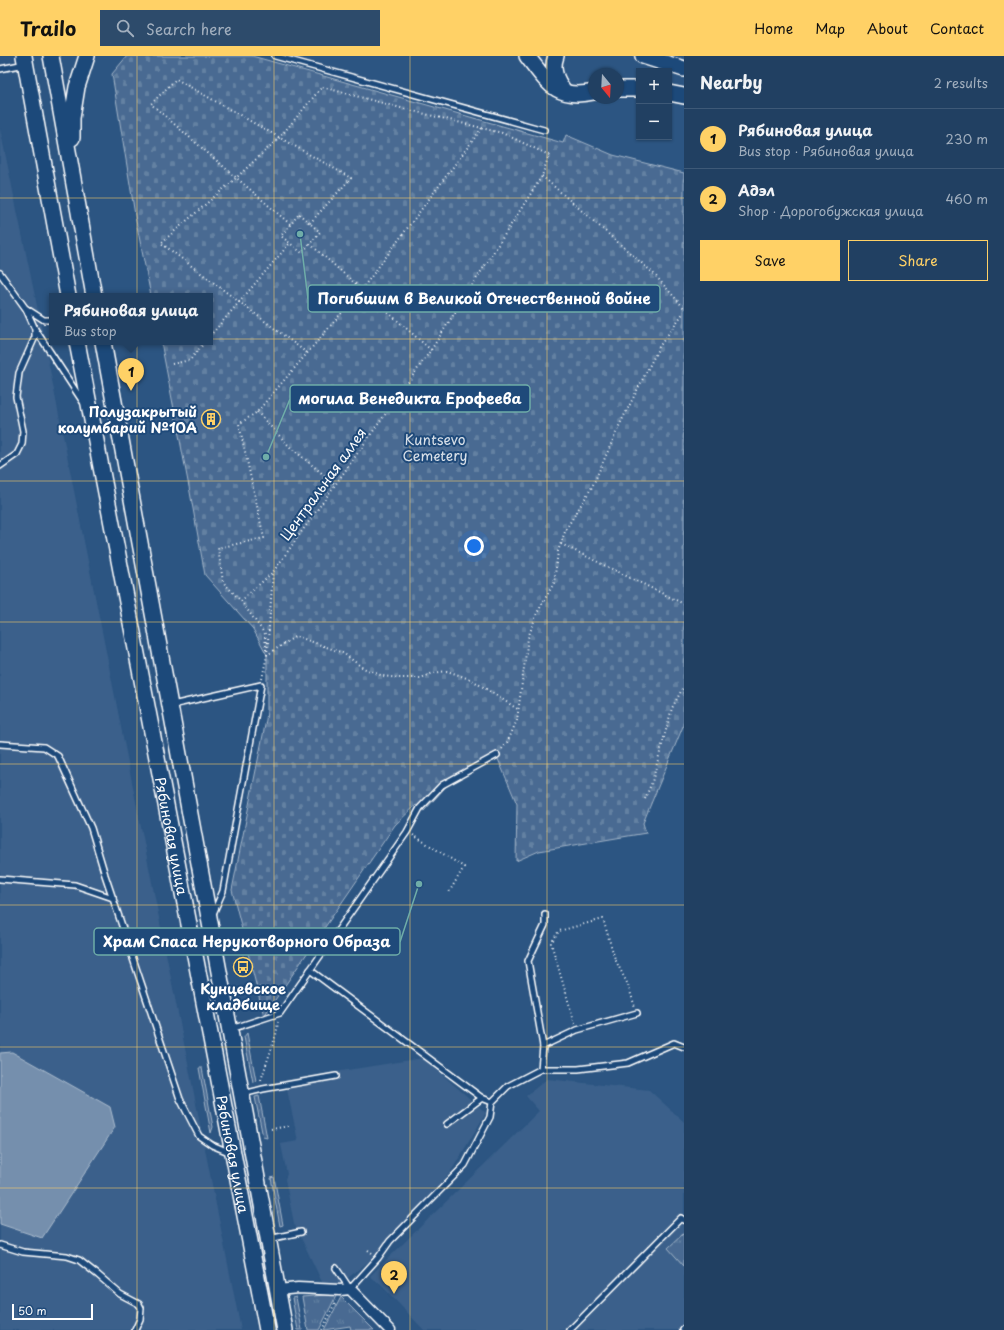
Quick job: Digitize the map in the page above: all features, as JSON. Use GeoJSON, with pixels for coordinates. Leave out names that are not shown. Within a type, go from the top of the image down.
{"type":"FeatureCollection","features":[{"type":"Feature","properties":{"kind":"main road"},"geometry":{"type":"LineString","coordinates":[[51,56],[93,293]]}},
{"type":"Feature","properties":{"kind":"main road"},"geometry":{"type":"LineString","coordinates":[[71,171],[72,118],[77,87],[87,56]]}},
{"type":"Feature","properties":{"kind":"main road"},"geometry":{"type":"LineString","coordinates":[[527,56],[545,80],[556,90],[566,93],[588,93]]}},
{"type":"Feature","properties":{"kind":"main road"},"geometry":{"type":"LineString","coordinates":[[556,56],[554,62],[554,72],[557,82],[566,93]]}},
{"type":"Feature","properties":{"kind":"main road"},"geometry":{"type":"LineString","coordinates":[[643,56],[684,69]]}},
{"type":"Feature","properties":{"kind":"main road"},"geometry":{"type":"LineString","coordinates":[[25,60],[67,293]]}},
{"type":"Feature","properties":{"kind":"main road"},"geometry":{"type":"LineString","coordinates":[[624,89],[636,89]]}},
{"type":"Feature","properties":{"kind":"main road"},"geometry":{"type":"LineString","coordinates":[[672,94],[684,96]]}},
{"type":"Feature","properties":{"kind":"main road","name":"Рябиновая улица"},"geometry":{"type":"LineString","coordinates":[[78,345],[267,1330]]}},
{"type":"Feature","properties":{"kind":"main road","name":"Рябиновая улица"},"geometry":{"type":"LineString","coordinates":[[104,345],[285,1330]]}},
{"type":"Feature","properties":{"kind":"street"},"geometry":{"type":"LineString","coordinates":[[278,1290],[298,1288],[345,1289],[390,1330]]}},
{"type":"Feature","properties":{"kind":"lane"},"geometry":{"type":"LineString","coordinates":[[275,56],[544,130]]}},
{"type":"Feature","properties":{"kind":"lane"},"geometry":{"type":"LineString","coordinates":[[0,69],[25,60]]}},
{"type":"Feature","properties":{"kind":"lane"},"geometry":{"type":"LineString","coordinates":[[0,274],[26,309],[35,329],[70,380],[91,415]]}},
{"type":"Feature","properties":{"kind":"lane"},"geometry":{"type":"LineString","coordinates":[[26,309],[44,320],[49,320]]}},
{"type":"Feature","properties":{"kind":"lane"},"geometry":{"type":"LineString","coordinates":[[0,466],[17,454],[22,444],[23,431],[16,397],[19,373],[35,337],[35,329]]}},
{"type":"Feature","properties":{"kind":"lane"},"geometry":{"type":"LineString","coordinates":[[169,705],[261,685],[223,891],[210,922]]}},
{"type":"Feature","properties":{"kind":"lane"},"geometry":{"type":"LineString","coordinates":[[0,744],[44,747],[58,756],[91,828],[180,1099],[199,1136],[212,1145],[234,1154]]}},
{"type":"Feature","properties":{"kind":"lane"},"geometry":{"type":"LineString","coordinates":[[230,1029],[280,1013],[407,832],[420,808],[442,785],[497,755]]}},
{"type":"Feature","properties":{"kind":"lane"},"geometry":{"type":"LineString","coordinates":[[0,879],[75,886],[113,898]]}},
{"type":"Feature","properties":{"kind":"lane"},"geometry":{"type":"LineString","coordinates":[[541,1069],[543,1046],[528,961],[546,925],[545,914]]}},
{"type":"Feature","properties":{"kind":"lane"},"geometry":{"type":"LineString","coordinates":[[310,970],[482,1098],[492,1102]]}},
{"type":"Feature","properties":{"kind":"lane"},"geometry":{"type":"LineString","coordinates":[[543,1046],[577,1030],[637,1014]]}},
{"type":"Feature","properties":{"kind":"lane"},"geometry":{"type":"LineString","coordinates":[[336,1268],[345,1289],[378,1258],[390,1241],[465,1165],[490,1117],[492,1102],[508,1086],[541,1069],[578,1069],[628,1063],[674,1043],[684,1047]]}},
{"type":"Feature","properties":{"kind":"lane"},"geometry":{"type":"LineString","coordinates":[[242,1094],[336,1076]]}},
{"type":"Feature","properties":{"kind":"lane"},"geometry":{"type":"LineString","coordinates":[[447,1124],[482,1098]]}},
{"type":"Feature","properties":{"kind":"lane"},"geometry":{"type":"LineString","coordinates":[[570,1330],[681,1218],[684,1220]]}},
{"type":"Feature","properties":{"kind":"lane"},"geometry":{"type":"LineString","coordinates":[[268,1239],[301,1232]]}},
{"type":"Feature","properties":{"kind":"lane"},"geometry":{"type":"LineString","coordinates":[[0,1245],[23,1252],[67,1256],[79,1260],[120,1294],[139,1304],[141,1308],[140,1319],[135,1330]]}},
{"type":"Feature","properties":{"kind":"path"},"geometry":{"type":"LineString","coordinates":[[290,224],[151,104],[176,79],[351,178],[310,223]]}},
{"type":"Feature","properties":{"kind":"path"},"geometry":{"type":"LineString","coordinates":[[267,655],[264,634],[241,601],[223,582],[218,548],[264,538],[239,424],[257,412],[362,289],[482,128],[322,87],[280,137],[236,178],[161,243],[307,353]]}},
{"type":"Feature","properties":{"kind":"path","name":"Центральная аллея"},"geometry":{"type":"LineString","coordinates":[[241,601],[273,572],[431,350],[542,176],[549,155],[502,133],[482,128]]}},
{"type":"Feature","properties":{"kind":"path"},"geometry":{"type":"LineString","coordinates":[[542,176],[653,273],[684,308]]}},
{"type":"Feature","properties":{"kind":"path"},"geometry":{"type":"LineString","coordinates":[[299,214],[320,232],[302,253],[281,236],[290,224],[299,214]]}},
{"type":"Feature","properties":{"kind":"path"},"geometry":{"type":"LineString","coordinates":[[213,332],[290,244]]}},
{"type":"Feature","properties":{"kind":"path"},"geometry":{"type":"LineString","coordinates":[[310,244],[431,350]]}},
{"type":"Feature","properties":{"kind":"path"},"geometry":{"type":"LineString","coordinates":[[497,755],[508,741],[517,720],[528,638],[537,613],[554,583],[558,551],[566,529],[592,487],[620,424],[659,347],[684,312]]}},
{"type":"Feature","properties":{"kind":"path"},"geometry":{"type":"LineString","coordinates":[[172,364],[190,360],[202,345]]}},
{"type":"Feature","properties":{"kind":"path"},"geometry":{"type":"LineString","coordinates":[[257,412],[290,447],[335,484]]}},
{"type":"Feature","properties":{"kind":"path"},"geometry":{"type":"LineString","coordinates":[[561,544],[684,604]]}},
{"type":"Feature","properties":{"kind":"path"},"geometry":{"type":"LineString","coordinates":[[261,685],[267,655],[273,572]]}},
{"type":"Feature","properties":{"kind":"path"},"geometry":{"type":"LineString","coordinates":[[267,655],[296,636],[343,653],[363,668],[383,676],[421,678],[433,673],[447,671],[472,680],[519,710]]}},
{"type":"Feature","properties":{"kind":"path"},"geometry":{"type":"LineString","coordinates":[[645,799],[652,782],[672,708],[684,686]]}},
{"type":"Feature","properties":{"kind":"path"},"geometry":{"type":"LineString","coordinates":[[418,838],[464,867],[448,894]]}},
{"type":"Feature","properties":{"kind":"path"},"geometry":{"type":"LineString","coordinates":[[577,1030],[551,942],[559,931],[603,919],[615,959],[628,985],[637,1014]]}},
{"type":"Feature","properties":{"kind":"path"},"geometry":{"type":"LineString","coordinates":[[261,1080],[276,1035],[280,1013]]}},
{"type":"Feature","properties":{"kind":"path"},"geometry":{"type":"LineString","coordinates":[[271,1129],[290,1126]]}},
{"type":"Feature","properties":{"kind":"path"},"geometry":{"type":"LineString","coordinates":[[322,1330],[345,1289]]}},
{"type":"Feature","properties":{"kind":"shaded area"},"geometry":{"type":"Polygon","coordinates":[[[0,129],[42,330],[241,1330],[0,1330],[0,129]]]}},
{"type":"Feature","properties":{"kind":"shaded area"},"geometry":{"type":"Polygon","coordinates":[[[12,1052],[110,1107],[115,1127],[42,1238],[0,1224],[0,1053],[12,1052]]]}},
{"type":"Feature","properties":{"kind":"shaded area"},"geometry":{"type":"Polygon","coordinates":[[[423,1058],[486,1113],[450,1173],[369,1261],[339,1285],[323,1284],[294,1223],[285,1179],[287,1174],[281,1144],[298,1141],[285,1080],[423,1058]]]}},
{"type":"Feature","properties":{"kind":"shaded area"},"geometry":{"type":"Polygon","coordinates":[[[547,1079],[649,1090],[684,1122],[684,1330],[424,1330],[381,1285],[370,1276],[539,1111],[526,1096],[547,1079]]]}},
{"type":"Feature","properties":{"kind":"green space","name":"Kuntsevo Cemetery"},"geometry":{"type":"Polygon","coordinates":[[[127,56],[252,56],[563,143],[566,135],[613,155],[684,173],[684,724],[643,823],[646,833],[539,851],[516,861],[517,804],[498,759],[452,780],[424,811],[416,805],[395,825],[264,1016],[232,890],[266,720],[267,655],[253,629],[205,575],[162,345],[213,345],[213,293],[150,293],[136,221],[112,74],[127,56]]]}},
{"type":"Feature","properties":{"kind":"green space"},"geometry":{"type":"Polygon","coordinates":[[[247,1033],[256,1081],[253,1082],[244,1037],[247,1033]]]}},
{"type":"Feature","properties":{"kind":"green space"},"geometry":{"type":"Polygon","coordinates":[[[199,1068],[202,1068],[213,1127],[211,1133],[199,1068]]]}},
{"type":"Feature","properties":{"kind":"green space"},"geometry":{"type":"Polygon","coordinates":[[[259,1096],[267,1138],[263,1137],[255,1097],[259,1096]]]}},
{"type":"Feature","properties":{"kind":"green space"},"geometry":{"type":"Polygon","coordinates":[[[274,1177],[283,1225],[280,1226],[271,1178],[274,1177]]]}},
{"type":"Feature","properties":{"kind":"green space"},"geometry":{"type":"Polygon","coordinates":[[[684,1233],[684,1266],[668,1248],[684,1233]]]}},
{"type":"Feature","properties":{"kind":"green space"},"geometry":{"type":"Polygon","coordinates":[[[337,1294],[319,1330],[308,1330],[302,1297],[337,1294]]]}},
{"type":"Feature","properties":{"kind":"green space"},"geometry":{"type":"Polygon","coordinates":[[[296,1297],[302,1330],[298,1330],[292,1298],[296,1297]]]}},
{"type":"Feature","properties":{"kind":"green space"},"geometry":{"type":"Polygon","coordinates":[[[341,1297],[374,1330],[351,1330],[350,1326],[324,1330],[341,1297]]]}},
{"type":"Feature","properties":{"kind":"place","name":"Погибшим в Великой Отечественной войне"},"geometry":{"type":"Point","coordinates":[300,234]}},
{"type":"Feature","properties":{"kind":"place","name":"Рябиновая улица"},"geometry":{"type":"Point","coordinates":[131,391]}},
{"type":"Feature","properties":{"kind":"place","name":"Полузакрытый колумбарий №10А"},"geometry":{"type":"Point","coordinates":[211,419]}},
{"type":"Feature","properties":{"kind":"place","name":"могила Венедикта Ерофеева"},"geometry":{"type":"Point","coordinates":[266,457]}},
{"type":"Feature","properties":{"kind":"place","name":"Храм Спаса Нерукотворного Образа"},"geometry":{"type":"Point","coordinates":[419,884]}},
{"type":"Feature","properties":{"kind":"place","name":"Кунцевское кладбище"},"geometry":{"type":"Point","coordinates":[243,967]}},
{"type":"Feature","properties":{"kind":"place","name":"Адэл"},"geometry":{"type":"Point","coordinates":[394,1294]}}]}
